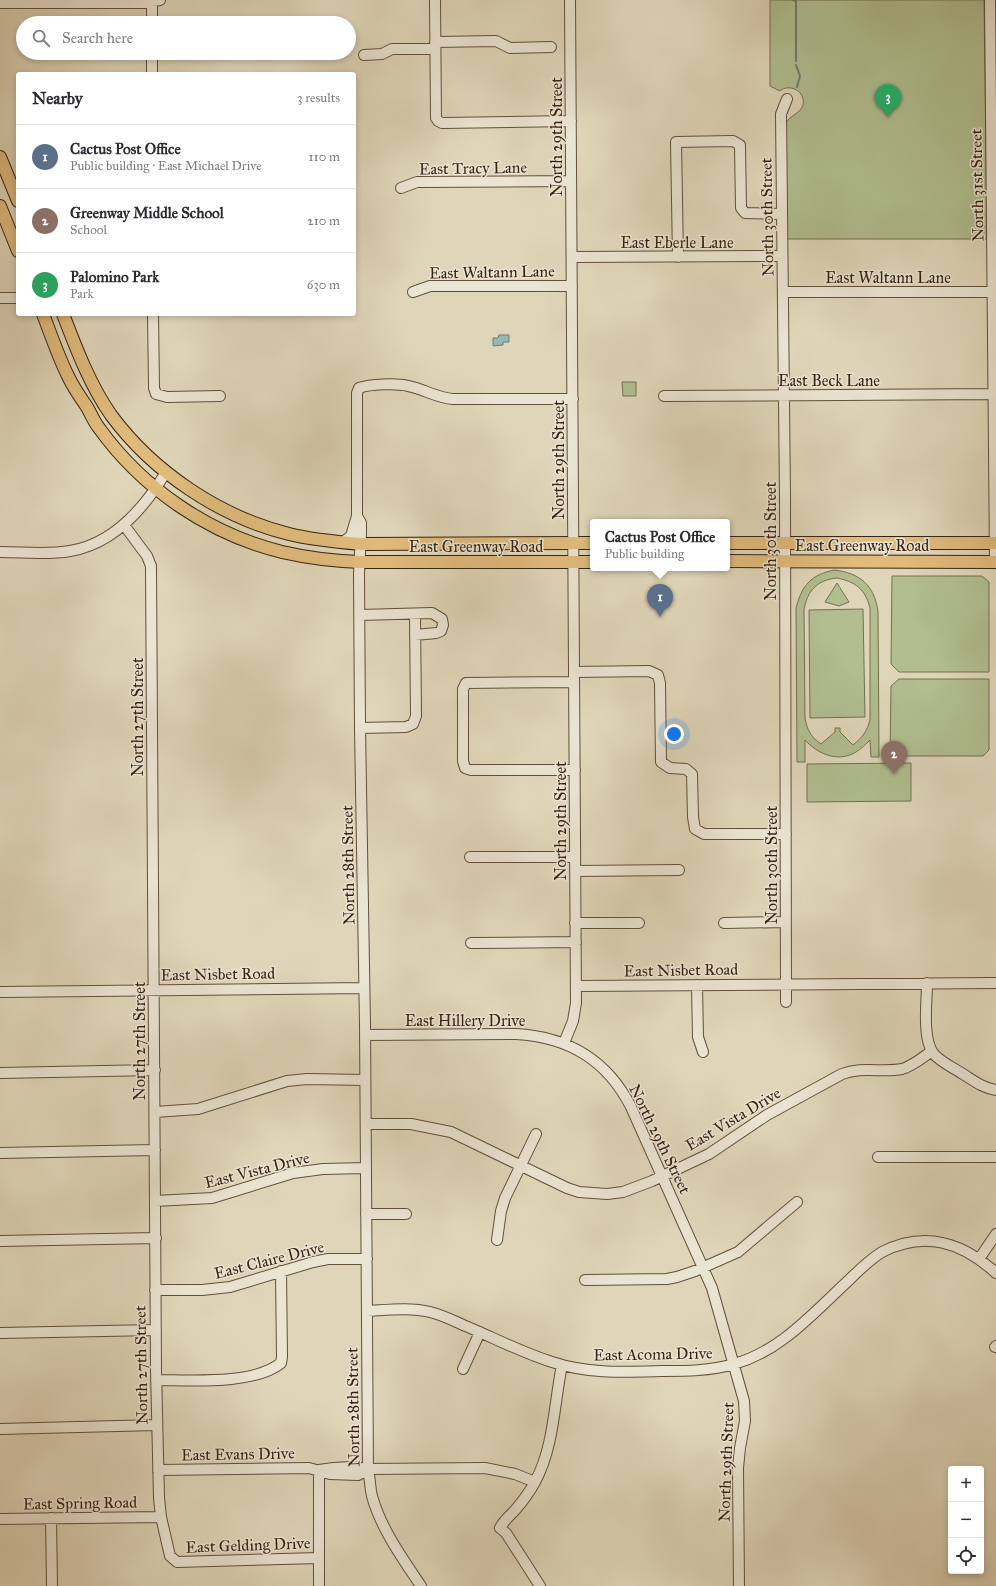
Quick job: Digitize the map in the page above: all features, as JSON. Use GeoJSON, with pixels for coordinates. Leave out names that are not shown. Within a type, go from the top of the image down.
{"type":"FeatureCollection","features":[{"type":"Feature","properties":{"kind":"main road"},"geometry":{"type":"LineString","coordinates":[[0,157],[16,196]]}},
{"type":"Feature","properties":{"kind":"main road"},"geometry":{"type":"LineString","coordinates":[[0,206],[16,246]]}},
{"type":"Feature","properties":{"kind":"main road","name":"East Greenway Road"},"geometry":{"type":"LineString","coordinates":[[44,316],[68,377],[98,427],[114,447],[133,468],[156,489],[204,521],[233,536],[281,552],[312,558],[360,562],[590,562]]}},
{"type":"Feature","properties":{"kind":"main road","name":"East Greenway Road"},"geometry":{"type":"LineString","coordinates":[[64,316],[83,364],[99,394],[112,415],[146,454],[166,472],[212,504],[255,523],[289,534],[320,540],[361,544],[590,543]]}},
{"type":"Feature","properties":{"kind":"main road"},"geometry":{"type":"LineString","coordinates":[[83,402],[99,394]]}},
{"type":"Feature","properties":{"kind":"main road"},"geometry":{"type":"LineString","coordinates":[[249,541],[255,523]]}},
{"type":"Feature","properties":{"kind":"main road","name":"East Greenway Road"},"geometry":{"type":"LineString","coordinates":[[730,543],[996,543]]}},
{"type":"Feature","properties":{"kind":"main road"},"geometry":{"type":"LineString","coordinates":[[437,562],[439,544]]}},
{"type":"Feature","properties":{"kind":"main road","name":"East Greenway Road"},"geometry":{"type":"LineString","coordinates":[[730,562],[996,562]]}},
{"type":"Feature","properties":{"kind":"street"},"geometry":{"type":"LineString","coordinates":[[0,3],[140,3],[154,0],[153,16]]}},
{"type":"Feature","properties":{"kind":"street"},"geometry":{"type":"LineString","coordinates":[[436,0],[436,118],[438,121],[571,121]]}},
{"type":"Feature","properties":{"kind":"street","name":"North 29th Street"},"geometry":{"type":"LineString","coordinates":[[570,0],[576,986],[575,1013],[564,1043],[597,1062],[620,1088],[631,1107],[712,1288],[735,1364],[746,1410],[738,1463],[739,1586]]}},
{"type":"Feature","properties":{"kind":"street","name":"North 31st Street"},"geometry":{"type":"LineString","coordinates":[[990,0],[993,136],[996,562]]}},
{"type":"Feature","properties":{"kind":"street"},"geometry":{"type":"LineString","coordinates":[[364,54],[382,54],[392,49],[496,41],[510,48],[551,47]]}},
{"type":"Feature","properties":{"kind":"street"},"geometry":{"type":"LineString","coordinates":[[152,60],[152,72]]}},
{"type":"Feature","properties":{"kind":"street","name":"North 30th Street"},"geometry":{"type":"LineString","coordinates":[[786,984],[785,543],[781,114],[787,99]]}},
{"type":"Feature","properties":{"kind":"street"},"geometry":{"type":"LineString","coordinates":[[678,257],[676,142],[733,141],[740,145],[741,208],[745,213],[782,214]]}},
{"type":"Feature","properties":{"kind":"street","name":"East Tracy Lane"},"geometry":{"type":"LineString","coordinates":[[401,188],[417,182],[571,181]]}},
{"type":"Feature","properties":{"kind":"street","name":"East Eberle Lane"},"geometry":{"type":"LineString","coordinates":[[572,257],[782,256]]}},
{"type":"Feature","properties":{"kind":"street","name":"East Waltann Lane"},"geometry":{"type":"LineString","coordinates":[[413,292],[430,286],[572,286]]}},
{"type":"Feature","properties":{"kind":"street","name":"East Waltann Lane"},"geometry":{"type":"LineString","coordinates":[[783,292],[994,292]]}},
{"type":"Feature","properties":{"kind":"street"},"geometry":{"type":"LineString","coordinates":[[0,298],[16,298]]}},
{"type":"Feature","properties":{"kind":"street"},"geometry":{"type":"LineString","coordinates":[[153,316],[154,388],[156,394],[167,397],[220,396]]}},
{"type":"Feature","properties":{"kind":"street","name":"North 28th Street"},"geometry":{"type":"LineString","coordinates":[[343,542],[351,536],[358,516],[357,393],[359,388],[367,385],[408,386],[453,400],[573,400]]}},
{"type":"Feature","properties":{"kind":"street","name":"East Beck Lane"},"geometry":{"type":"LineString","coordinates":[[664,396],[994,394]]}},
{"type":"Feature","properties":{"kind":"street"},"geometry":{"type":"LineString","coordinates":[[0,552],[71,551],[106,537],[124,525],[156,489],[166,472]]}},
{"type":"Feature","properties":{"kind":"street","name":"North 28th Street"},"geometry":{"type":"LineString","coordinates":[[358,516],[361,523],[360,728],[366,1124],[368,1469],[372,1497],[380,1517],[388,1534],[421,1586]]}},
{"type":"Feature","properties":{"kind":"street","name":"North 27th Street"},"geometry":{"type":"LineString","coordinates":[[124,525],[148,556],[151,566],[156,1238],[155,1290],[158,1470],[161,1516],[170,1556],[177,1562]]}},
{"type":"Feature","properties":{"kind":"street"},"geometry":{"type":"LineString","coordinates":[[360,615],[432,613],[442,619],[443,625],[441,631],[436,633],[415,635]]}},
{"type":"Feature","properties":{"kind":"street"},"geometry":{"type":"LineString","coordinates":[[360,728],[406,727],[413,724],[416,716],[415,614]]}},
{"type":"Feature","properties":{"kind":"street"},"geometry":{"type":"LineString","coordinates":[[575,770],[471,770],[465,768],[463,761],[463,689],[466,683],[474,681],[574,677],[649,671],[658,675],[660,683],[661,762],[670,768],[686,769],[692,774],[693,818],[695,829],[704,834],[786,834]]}},
{"type":"Feature","properties":{"kind":"street"},"geometry":{"type":"LineString","coordinates":[[470,857],[575,857]]}},
{"type":"Feature","properties":{"kind":"street"},"geometry":{"type":"LineString","coordinates":[[575,871],[679,870]]}},
{"type":"Feature","properties":{"kind":"street"},"geometry":{"type":"LineString","coordinates":[[724,923],[786,922]]}},
{"type":"Feature","properties":{"kind":"street"},"geometry":{"type":"LineString","coordinates":[[576,923],[639,923]]}},
{"type":"Feature","properties":{"kind":"street"},"geometry":{"type":"LineString","coordinates":[[471,943],[576,942]]}},
{"type":"Feature","properties":{"kind":"street"},"geometry":{"type":"LineString","coordinates":[[927,983],[927,1032],[932,1051],[942,1060],[982,1086],[996,1090]]}},
{"type":"Feature","properties":{"kind":"street","name":"East Nisbet Road"},"geometry":{"type":"LineString","coordinates":[[576,986],[996,983]]}},
{"type":"Feature","properties":{"kind":"street"},"geometry":{"type":"LineString","coordinates":[[786,984],[786,1002]]}},
{"type":"Feature","properties":{"kind":"street"},"geometry":{"type":"LineString","coordinates":[[697,985],[698,1037],[703,1052]]}},
{"type":"Feature","properties":{"kind":"street","name":"East Nisbet Road"},"geometry":{"type":"LineString","coordinates":[[0,992],[364,988]]}},
{"type":"Feature","properties":{"kind":"street","name":"East Hillery Drive"},"geometry":{"type":"LineString","coordinates":[[365,1035],[516,1034],[538,1036],[564,1043]]}},
{"type":"Feature","properties":{"kind":"street","name":"East Vista Drive"},"geometry":{"type":"LineString","coordinates":[[366,1124],[411,1124],[439,1129],[468,1140],[567,1188],[596,1194],[623,1192],[709,1154],[767,1115],[842,1074],[855,1070],[902,1069],[913,1064],[932,1051]]}},
{"type":"Feature","properties":{"kind":"street"},"geometry":{"type":"LineString","coordinates":[[0,1073],[155,1070]]}},
{"type":"Feature","properties":{"kind":"street"},"geometry":{"type":"LineString","coordinates":[[155,1112],[198,1109],[287,1081],[307,1079],[365,1080]]}},
{"type":"Feature","properties":{"kind":"street"},"geometry":{"type":"LineString","coordinates":[[496,1240],[504,1198],[536,1134]]}},
{"type":"Feature","properties":{"kind":"street"},"geometry":{"type":"LineString","coordinates":[[0,1153],[155,1150]]}},
{"type":"Feature","properties":{"kind":"street"},"geometry":{"type":"LineString","coordinates":[[878,1157],[996,1157]]}},
{"type":"Feature","properties":{"kind":"street","name":"East Vista Drive"},"geometry":{"type":"LineString","coordinates":[[155,1201],[212,1198],[305,1170],[366,1168]]}},
{"type":"Feature","properties":{"kind":"street"},"geometry":{"type":"LineString","coordinates":[[585,1280],[667,1279],[677,1277],[738,1252],[797,1202]]}},
{"type":"Feature","properties":{"kind":"street"},"geometry":{"type":"LineString","coordinates":[[366,1214],[406,1214]]}},
{"type":"Feature","properties":{"kind":"street"},"geometry":{"type":"LineString","coordinates":[[979,1258],[996,1234]]}},
{"type":"Feature","properties":{"kind":"street"},"geometry":{"type":"LineString","coordinates":[[0,1241],[156,1238]]}},
{"type":"Feature","properties":{"kind":"street","name":"East Acoma Drive"},"geometry":{"type":"LineString","coordinates":[[367,1311],[415,1310],[429,1312],[480,1332],[516,1349],[562,1365],[592,1371],[702,1370],[735,1364],[757,1356],[782,1341],[867,1263],[898,1245],[930,1240],[963,1248],[979,1258],[996,1273]]}},
{"type":"Feature","properties":{"kind":"street","name":"East Claire Drive"},"geometry":{"type":"LineString","coordinates":[[155,1290],[202,1290],[230,1287],[248,1283],[300,1265],[328,1259],[366,1259]]}},
{"type":"Feature","properties":{"kind":"street"},"geometry":{"type":"LineString","coordinates":[[156,1380],[223,1380],[262,1372],[277,1367],[281,1363],[282,1357],[281,1271]]}},
{"type":"Feature","properties":{"kind":"street"},"geometry":{"type":"LineString","coordinates":[[0,1333],[156,1330]]}},
{"type":"Feature","properties":{"kind":"street"},"geometry":{"type":"LineString","coordinates":[[463,1369],[480,1332]]}},
{"type":"Feature","properties":{"kind":"street"},"geometry":{"type":"LineString","coordinates":[[540,1586],[506,1533],[500,1528],[503,1520],[515,1510],[535,1482],[546,1455],[562,1365]]}},
{"type":"Feature","properties":{"kind":"street"},"geometry":{"type":"LineString","coordinates":[[0,1429],[157,1425]]}},
{"type":"Feature","properties":{"kind":"street","name":"East Evans Drive"},"geometry":{"type":"LineString","coordinates":[[158,1470],[309,1468],[330,1474],[358,1475],[368,1469],[485,1468],[515,1474],[535,1482]]}},
{"type":"Feature","properties":{"kind":"street"},"geometry":{"type":"LineString","coordinates":[[319,1470],[320,1586]]}},
{"type":"Feature","properties":{"kind":"street","name":"East Spring Road"},"geometry":{"type":"LineString","coordinates":[[0,1519],[161,1516]]}},
{"type":"Feature","properties":{"kind":"street"},"geometry":{"type":"LineString","coordinates":[[51,1518],[52,1586]]}},
{"type":"Feature","properties":{"kind":"street","name":"East Gelding Drive"},"geometry":{"type":"LineString","coordinates":[[177,1562],[319,1558]]}},
{"type":"Feature","properties":{"kind":"green space"},"geometry":{"type":"Polygon","coordinates":[[[770,0],[984,0],[987,239],[787,239],[786,123],[802,108],[803,100],[799,92],[792,88],[780,91],[770,86],[770,0]]]}},
{"type":"Feature","properties":{"kind":"green space"},"geometry":{"type":"Polygon","coordinates":[[[622,382],[636,382],[636,396],[623,396],[622,382]]]}},
{"type":"Feature","properties":{"kind":"green space"},"geometry":{"type":"Polygon","coordinates":[[[834,570],[858,577],[869,587],[876,602],[878,611],[879,757],[871,757],[870,740],[856,752],[842,757],[835,757],[822,753],[805,740],[805,762],[797,762],[796,608],[801,593],[809,582],[813,578],[834,570]],[[837,578],[830,579],[819,584],[810,592],[805,603],[804,610],[805,718],[810,733],[821,744],[835,732],[835,728],[840,728],[840,732],[853,745],[864,734],[870,720],[870,608],[868,601],[859,587],[837,578]]]}},
{"type":"Feature","properties":{"kind":"green space"},"geometry":{"type":"Polygon","coordinates":[[[892,576],[982,576],[989,582],[989,672],[899,672],[891,664],[892,576]]]}},
{"type":"Feature","properties":{"kind":"green space"},"geometry":{"type":"Polygon","coordinates":[[[837,583],[849,602],[839,606],[825,602],[837,583]]]}},
{"type":"Feature","properties":{"kind":"green space"},"geometry":{"type":"Polygon","coordinates":[[[863,609],[865,717],[810,718],[809,610],[863,609]]]}},
{"type":"Feature","properties":{"kind":"green space"},"geometry":{"type":"Polygon","coordinates":[[[899,679],[989,679],[989,750],[983,756],[890,756],[891,686],[899,679]]]}},
{"type":"Feature","properties":{"kind":"green space"},"geometry":{"type":"Polygon","coordinates":[[[911,763],[911,801],[807,802],[807,764],[911,763]]]}},
{"type":"Feature","properties":{"kind":"water"},"geometry":{"type":"Polygon","coordinates":[[[499,335],[509,335],[509,342],[503,342],[503,345],[493,346],[493,338],[498,338],[499,335]]]}},
{"type":"Feature","properties":{"kind":"waterway"},"geometry":{"type":"LineString","coordinates":[[793,0],[796,1],[796,61]]}},
{"type":"Feature","properties":{"kind":"waterway"},"geometry":{"type":"LineString","coordinates":[[796,65],[800,76],[797,87]]}},
{"type":"Feature","properties":{"kind":"place","name":"Palomino Park"},"geometry":{"type":"Point","coordinates":[888,117]}},
{"type":"Feature","properties":{"kind":"place","name":"Cactus Post Office"},"geometry":{"type":"Point","coordinates":[660,617]}},
{"type":"Feature","properties":{"kind":"place","name":"Greenway Middle School"},"geometry":{"type":"Point","coordinates":[894,774]}}]}
